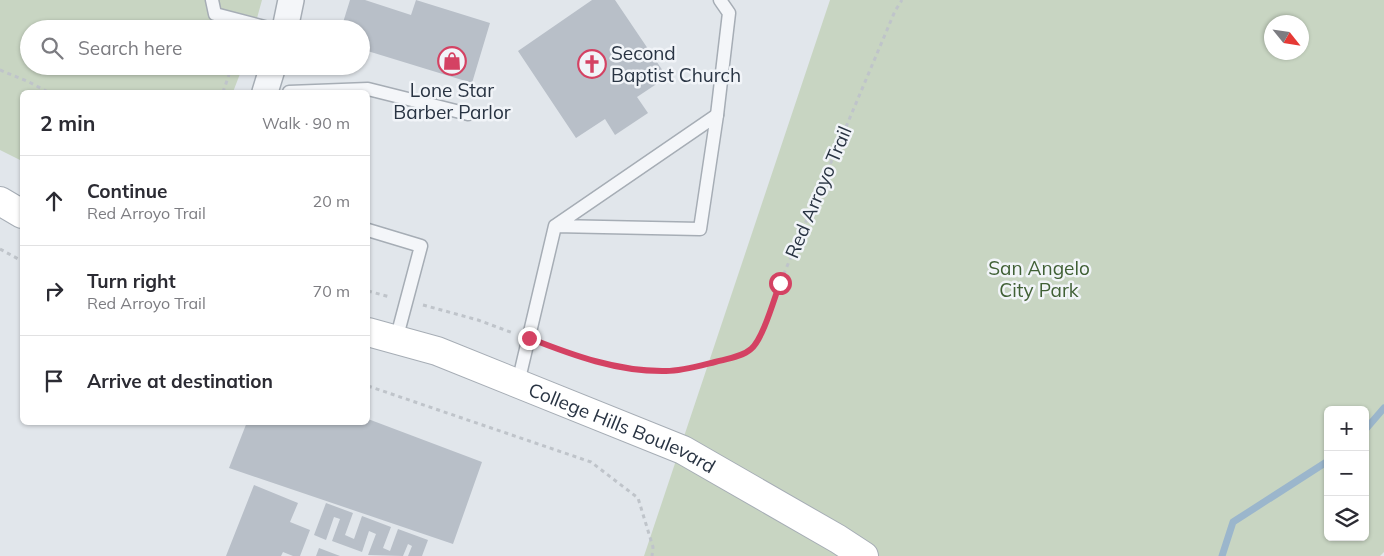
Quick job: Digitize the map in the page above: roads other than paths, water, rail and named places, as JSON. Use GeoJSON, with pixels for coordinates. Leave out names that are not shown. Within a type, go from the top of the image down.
{"type":"FeatureCollection","features":[{"type":"Feature","properties":{"kind":"street"},"geometry":{"type":"LineString","coordinates":[[286,20],[291,0]]}},
{"type":"Feature","properties":{"kind":"street"},"geometry":{"type":"LineString","coordinates":[[266,90],[270,75]]}},
{"type":"Feature","properties":{"kind":"street"},"geometry":{"type":"LineString","coordinates":[[0,201],[20,213]]}},
{"type":"Feature","properties":{"kind":"street","name":"College Hills Boulevard"},"geometry":{"type":"LineString","coordinates":[[370,333],[437,351],[683,450],[838,539],[864,556]]}},
{"type":"Feature","properties":{"kind":"lane"},"geometry":{"type":"LineString","coordinates":[[212,0],[215,14],[238,20]]}},
{"type":"Feature","properties":{"kind":"lane"},"geometry":{"type":"LineString","coordinates":[[555,226],[700,229],[717,115],[729,13],[720,0]]}},
{"type":"Feature","properties":{"kind":"lane"},"geometry":{"type":"LineString","coordinates":[[370,91],[468,114]]}},
{"type":"Feature","properties":{"kind":"lane"},"geometry":{"type":"LineString","coordinates":[[518,383],[555,226],[717,115]]}},
{"type":"Feature","properties":{"kind":"lane"},"geometry":{"type":"LineString","coordinates":[[370,231],[421,246],[396,340]]}},
{"type":"Feature","properties":{"kind":"waterway"},"geometry":{"type":"LineString","coordinates":[[1369,425],[1384,408]]}},
{"type":"Feature","properties":{"kind":"waterway"},"geometry":{"type":"LineString","coordinates":[[1222,556],[1233,522],[1324,464]]}},
{"type":"Feature","properties":{"kind":"place","name":"Lone Star Barber Parlor"},"geometry":{"type":"Point","coordinates":[452,61]}},
{"type":"Feature","properties":{"kind":"place","name":"Second Baptist Church"},"geometry":{"type":"Point","coordinates":[592,64]}},
{"type":"Feature","properties":{"kind":"park label","name":"San Angelo City Park"},"geometry":{"type":"Point","coordinates":[1039,279]}}]}
